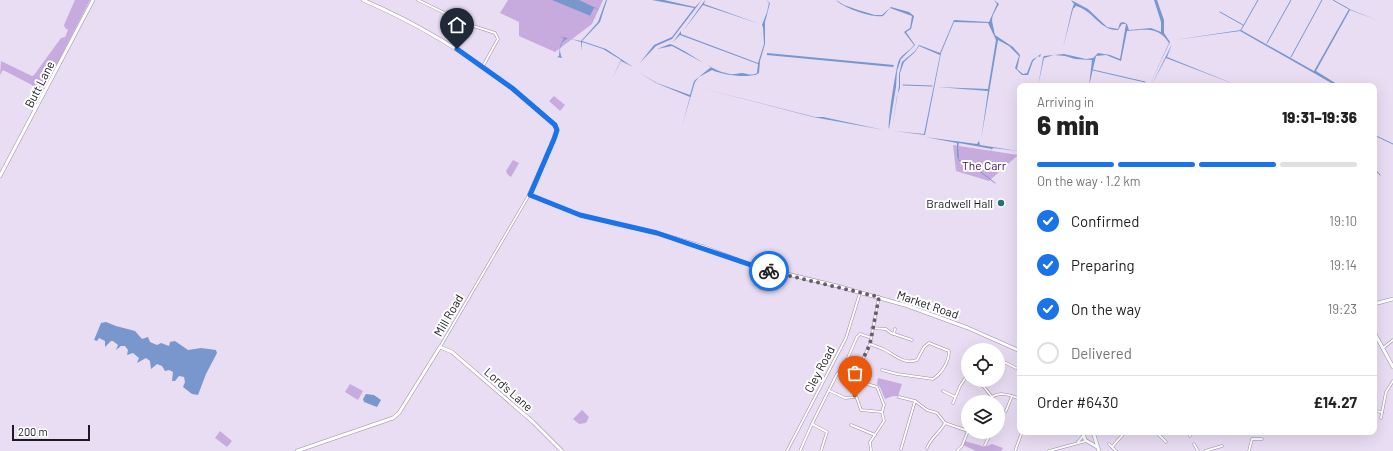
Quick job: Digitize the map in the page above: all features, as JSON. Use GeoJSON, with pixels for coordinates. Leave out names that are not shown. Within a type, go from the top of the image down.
{"type":"FeatureCollection","features":[{"type":"Feature","properties":{"kind":"street","name":"Butt Lane"},"geometry":{"type":"LineString","coordinates":[[0,176],[93,0]]}},
{"type":"Feature","properties":{"kind":"street"},"geometry":{"type":"LineString","coordinates":[[363,0],[445,41],[483,66],[498,36],[495,33],[467,24],[418,0]]}},
{"type":"Feature","properties":{"kind":"street","name":"Mill Road"},"geometry":{"type":"LineString","coordinates":[[297,451],[393,418],[399,413],[530,195],[554,139],[556,128],[552,122],[535,106],[483,66]]}},
{"type":"Feature","properties":{"kind":"street","name":"Market Road"},"geometry":{"type":"LineString","coordinates":[[530,195],[580,215],[657,233],[704,247],[760,268],[861,292],[908,306],[968,328],[1017,350]]}},
{"type":"Feature","properties":{"kind":"street","name":"Cley Road"},"geometry":{"type":"LineString","coordinates":[[787,451],[846,338],[861,292]]}},
{"type":"Feature","properties":{"kind":"street"},"geometry":{"type":"LineString","coordinates":[[879,297],[870,344],[856,374],[857,381],[854,387],[855,397],[861,410],[882,412]]}},
{"type":"Feature","properties":{"kind":"street"},"geometry":{"type":"LineString","coordinates":[[1377,303],[1393,299]]}},
{"type":"Feature","properties":{"kind":"street"},"geometry":{"type":"LineString","coordinates":[[872,328],[886,329],[894,334],[912,340]]}},
{"type":"Feature","properties":{"kind":"street"},"geometry":{"type":"LineString","coordinates":[[894,334],[895,329]]}},
{"type":"Feature","properties":{"kind":"street"},"geometry":{"type":"LineString","coordinates":[[800,451],[812,424],[838,374],[843,369],[859,335],[869,337]]}},
{"type":"Feature","properties":{"kind":"street"},"geometry":{"type":"LineString","coordinates":[[1377,337],[1393,367]]}},
{"type":"Feature","properties":{"kind":"street"},"geometry":{"type":"LineString","coordinates":[[1383,348],[1393,340]]}},
{"type":"Feature","properties":{"kind":"street"},"geometry":{"type":"LineString","coordinates":[[870,344],[886,350],[893,356],[908,362],[917,360],[924,347],[929,343],[949,351],[948,358],[942,371],[933,379],[897,374],[882,370]]}},
{"type":"Feature","properties":{"kind":"street","name":"Lord's Lane"},"geometry":{"type":"LineString","coordinates":[[440,347],[452,352],[533,422],[562,451]]}},
{"type":"Feature","properties":{"kind":"street"},"geometry":{"type":"LineString","coordinates":[[1005,362],[1016,368]]}},
{"type":"Feature","properties":{"kind":"street"},"geometry":{"type":"LineString","coordinates":[[857,381],[874,386],[878,389],[884,405],[882,412],[884,421],[870,442],[871,451]]}},
{"type":"Feature","properties":{"kind":"street"},"geometry":{"type":"LineString","coordinates":[[1381,418],[1386,392],[1393,381]]}},
{"type":"Feature","properties":{"kind":"street"},"geometry":{"type":"LineString","coordinates":[[953,403],[962,387]]}},
{"type":"Feature","properties":{"kind":"street"},"geometry":{"type":"LineString","coordinates":[[984,387],[990,395]]}},
{"type":"Feature","properties":{"kind":"street"},"geometry":{"type":"LineString","coordinates":[[830,390],[846,398],[855,397]]}},
{"type":"Feature","properties":{"kind":"street"},"geometry":{"type":"LineString","coordinates":[[943,391],[956,397]]}},
{"type":"Feature","properties":{"kind":"street"},"geometry":{"type":"LineString","coordinates":[[998,395],[1001,394],[1012,396],[1017,398]]}},
{"type":"Feature","properties":{"kind":"street"},"geometry":{"type":"LineString","coordinates":[[1006,411],[1012,396]]}},
{"type":"Feature","properties":{"kind":"street"},"geometry":{"type":"LineString","coordinates":[[899,397],[915,401],[927,410],[941,416],[945,423],[961,429]]}},
{"type":"Feature","properties":{"kind":"street"},"geometry":{"type":"LineString","coordinates":[[901,449],[915,401]]}},
{"type":"Feature","properties":{"kind":"street"},"geometry":{"type":"LineString","coordinates":[[1377,411],[1382,412]]}},
{"type":"Feature","properties":{"kind":"street"},"geometry":{"type":"LineString","coordinates":[[927,448],[932,437],[940,432],[945,423]]}},
{"type":"Feature","properties":{"kind":"street"},"geometry":{"type":"LineString","coordinates":[[812,424],[827,430],[821,451]]}},
{"type":"Feature","properties":{"kind":"street"},"geometry":{"type":"LineString","coordinates":[[851,425],[875,435]]}},
{"type":"Feature","properties":{"kind":"street"},"geometry":{"type":"LineString","coordinates":[[1015,451],[1021,435]]}},
{"type":"Feature","properties":{"kind":"street"},"geometry":{"type":"LineString","coordinates":[[1077,442],[1082,435]]}},
{"type":"Feature","properties":{"kind":"street"},"geometry":{"type":"LineString","coordinates":[[1085,435],[1088,442]]}},
{"type":"Feature","properties":{"kind":"street"},"geometry":{"type":"LineString","coordinates":[[1088,442],[1095,435]]}},
{"type":"Feature","properties":{"kind":"street"},"geometry":{"type":"LineString","coordinates":[[1095,435],[1099,451]]}},
{"type":"Feature","properties":{"kind":"street"},"geometry":{"type":"LineString","coordinates":[[1112,447],[1122,435]]}},
{"type":"Feature","properties":{"kind":"street"},"geometry":{"type":"LineString","coordinates":[[1159,435],[1166,442]]}},
{"type":"Feature","properties":{"kind":"street"},"geometry":{"type":"LineString","coordinates":[[1249,451],[1252,439],[1262,438]]}},
{"type":"Feature","properties":{"kind":"street"},"geometry":{"type":"LineString","coordinates":[[957,451],[962,446],[965,439]]}},
{"type":"Feature","properties":{"kind":"street"},"geometry":{"type":"LineString","coordinates":[[985,445],[987,439]]}},
{"type":"Feature","properties":{"kind":"street"},"geometry":{"type":"LineString","coordinates":[[1049,451],[1077,442],[1088,442],[1097,447]]}},
{"type":"Feature","properties":{"kind":"street"},"geometry":{"type":"LineString","coordinates":[[1109,444],[1116,451]]}},
{"type":"Feature","properties":{"kind":"street"},"geometry":{"type":"LineString","coordinates":[[1194,444],[1198,451]]}},
{"type":"Feature","properties":{"kind":"street"},"geometry":{"type":"LineString","coordinates":[[1205,451],[1222,446]]}},
{"type":"Feature","properties":{"kind":"green space"},"geometry":{"type":"Polygon","coordinates":[[[75,0],[90,0],[39,99],[32,85],[3,70],[0,75],[1,61],[32,76],[34,75],[61,38],[65,37],[68,30],[64,25],[75,0]]]}},
{"type":"Feature","properties":{"kind":"green space"},"geometry":{"type":"Polygon","coordinates":[[[508,0],[603,0],[592,24],[555,52],[519,36],[519,22],[500,13],[508,0]]]}},
{"type":"Feature","properties":{"kind":"green space"},"geometry":{"type":"Polygon","coordinates":[[[554,96],[565,105],[560,111],[549,101],[554,96]]]}},
{"type":"Feature","properties":{"kind":"green space","name":"The Carr"},"geometry":{"type":"Polygon","coordinates":[[[953,145],[1017,155],[989,181],[956,171],[953,145]]]}},
{"type":"Feature","properties":{"kind":"green space"},"geometry":{"type":"Polygon","coordinates":[[[513,160],[519,163],[511,177],[506,171],[513,160]]]}},
{"type":"Feature","properties":{"kind":"green space"},"geometry":{"type":"Polygon","coordinates":[[[878,378],[902,384],[898,396],[885,399],[880,387],[877,384],[878,378]]]}},
{"type":"Feature","properties":{"kind":"green space"},"geometry":{"type":"Polygon","coordinates":[[[350,384],[363,391],[358,400],[345,392],[350,384]]]}},
{"type":"Feature","properties":{"kind":"green space"},"geometry":{"type":"Polygon","coordinates":[[[582,410],[589,417],[586,423],[579,424],[573,419],[582,410]]]}},
{"type":"Feature","properties":{"kind":"green space"},"geometry":{"type":"Polygon","coordinates":[[[220,431],[232,441],[227,447],[215,438],[220,431]]]}},
{"type":"Feature","properties":{"kind":"green space"},"geometry":{"type":"Polygon","coordinates":[[[965,441],[985,447],[992,444],[1003,448],[1001,451],[976,451],[963,445],[965,441]]]}},
{"type":"Feature","properties":{"kind":"water"},"geometry":{"type":"Polygon","coordinates":[[[552,0],[579,0],[600,10],[594,8],[590,16],[552,0]]]}},
{"type":"Feature","properties":{"kind":"water"},"geometry":{"type":"Polygon","coordinates":[[[607,0],[600,22],[582,41],[606,49],[633,67],[621,61],[612,79],[621,60],[603,49],[582,42],[581,51],[581,42],[570,39],[581,41],[598,22],[607,0]]]}},
{"type":"Feature","properties":{"kind":"water"},"geometry":{"type":"Polygon","coordinates":[[[652,0],[664,0],[695,7],[702,0],[672,39],[656,46],[639,64],[654,45],[672,37],[694,8],[652,0]]]}},
{"type":"Feature","properties":{"kind":"water"},"geometry":{"type":"Polygon","coordinates":[[[705,0],[704,4],[760,24],[703,5],[683,31],[705,0]]]}},
{"type":"Feature","properties":{"kind":"water"},"geometry":{"type":"Polygon","coordinates":[[[766,0],[770,3],[765,22],[765,44],[760,61],[759,73],[750,76],[736,76],[712,70],[699,77],[695,82],[682,126],[690,97],[656,83],[638,72],[657,83],[690,95],[694,81],[711,67],[730,74],[742,73],[751,75],[757,73],[758,64],[680,35],[673,42],[681,31],[681,34],[758,63],[764,44],[762,25],[769,3],[766,0]]]}},
{"type":"Feature","properties":{"kind":"water"},"geometry":{"type":"Polygon","coordinates":[[[836,0],[844,5],[875,15],[882,15],[891,7],[909,12],[914,16],[911,29],[906,32],[915,45],[901,59],[897,71],[889,129],[890,107],[899,60],[914,45],[904,32],[910,28],[912,16],[890,8],[883,16],[865,14],[851,9],[840,3],[836,0]]]}},
{"type":"Feature","properties":{"kind":"water"},"geometry":{"type":"Polygon","coordinates":[[[994,0],[999,4],[992,20],[995,35],[1013,47],[1020,55],[1017,69],[1023,74],[1027,73],[1032,60],[1038,56],[1033,61],[1028,75],[1022,75],[1015,68],[1019,56],[1009,46],[998,40],[981,140],[988,91],[937,87],[988,89],[996,40],[988,23],[954,22],[941,53],[925,135],[894,131],[924,134],[940,55],[919,46],[915,52],[904,62],[900,73],[900,88],[898,94],[899,74],[902,62],[915,51],[919,45],[940,53],[954,20],[989,22],[997,4],[994,0]]]}},
{"type":"Feature","properties":{"kind":"water"},"geometry":{"type":"Polygon","coordinates":[[[1071,0],[1088,9],[1107,27],[1118,29],[1120,23],[1123,22],[1127,24],[1129,30],[1151,28],[1161,32],[1161,22],[1154,0],[1157,0],[1164,20],[1164,33],[1170,42],[1150,83],[1169,43],[1156,31],[1127,31],[1121,61],[1106,55],[1096,56],[1090,83],[1092,60],[1075,59],[1054,55],[1064,54],[1086,59],[1093,58],[1098,53],[1110,55],[1120,59],[1126,24],[1122,24],[1118,30],[1106,27],[1082,8],[1076,6],[1073,9],[1063,48],[1074,4],[1071,0]]]}},
{"type":"Feature","properties":{"kind":"water"},"geometry":{"type":"Polygon","coordinates":[[[1349,9],[1377,20],[1350,10],[1316,71],[1335,83],[1331,83],[1240,31],[1174,40],[1241,30],[1314,71],[1349,9]]]}},
{"type":"Feature","properties":{"kind":"water"},"geometry":{"type":"Polygon","coordinates":[[[558,36],[568,38],[560,46],[564,38],[558,36]]]}},
{"type":"Feature","properties":{"kind":"water"},"geometry":{"type":"Polygon","coordinates":[[[670,44],[678,47],[706,64],[672,46],[657,49],[670,44]]]}},
{"type":"Feature","properties":{"kind":"water"},"geometry":{"type":"Polygon","coordinates":[[[1172,44],[1167,57],[1232,83],[1166,58],[1152,83],[1172,44]]]}},
{"type":"Feature","properties":{"kind":"water"},"geometry":{"type":"Polygon","coordinates":[[[560,46],[562,58],[557,57],[559,56],[560,46]]]}},
{"type":"Feature","properties":{"kind":"water"},"geometry":{"type":"Polygon","coordinates":[[[767,53],[894,65],[893,67],[767,55],[767,53]]]}},
{"type":"Feature","properties":{"kind":"water"},"geometry":{"type":"Polygon","coordinates":[[[1054,55],[1044,58],[1039,83],[1043,58],[1044,56],[1054,55]]]}},
{"type":"Feature","properties":{"kind":"water"},"geometry":{"type":"Polygon","coordinates":[[[697,87],[815,117],[823,117],[884,130],[813,117],[697,87]]]}},
{"type":"Feature","properties":{"kind":"water"},"geometry":{"type":"Polygon","coordinates":[[[898,94],[892,129],[897,96],[898,94]]]}},
{"type":"Feature","properties":{"kind":"water"},"geometry":{"type":"Polygon","coordinates":[[[925,137],[977,144],[979,141],[980,145],[1017,151],[993,148],[987,157],[992,149],[959,143],[959,160],[982,165],[959,161],[957,156],[957,143],[925,137]]]}},
{"type":"Feature","properties":{"kind":"water"},"geometry":{"type":"Polygon","coordinates":[[[106,322],[135,331],[142,339],[148,337],[150,342],[157,345],[161,343],[169,346],[170,342],[175,341],[188,350],[201,348],[216,350],[217,353],[206,374],[198,395],[192,394],[183,387],[185,382],[184,377],[179,376],[175,381],[172,381],[173,372],[169,370],[165,371],[162,366],[157,364],[151,369],[150,361],[146,358],[137,363],[139,358],[133,353],[127,355],[128,350],[125,346],[121,346],[116,350],[118,345],[113,341],[105,347],[105,341],[99,338],[97,341],[94,340],[101,323],[106,322]]]}},
{"type":"Feature","properties":{"kind":"water"},"geometry":{"type":"Polygon","coordinates":[[[366,394],[374,395],[381,400],[377,407],[364,402],[363,399],[366,394]]]}},
{"type":"Feature","properties":{"kind":"waterway"},"geometry":{"type":"LineString","coordinates":[[1241,30],[1258,0]]}},
{"type":"Feature","properties":{"kind":"waterway"},"geometry":{"type":"LineString","coordinates":[[1267,43],[1291,0]]}},
{"type":"Feature","properties":{"kind":"waterway"},"geometry":{"type":"LineString","coordinates":[[1291,57],[1322,0]]}},
{"type":"Feature","properties":{"kind":"waterway"},"geometry":{"type":"LineString","coordinates":[[1333,0],[1349,9]]}},
{"type":"Feature","properties":{"kind":"waterway"},"geometry":{"type":"LineString","coordinates":[[1220,12],[1243,25]]}},
{"type":"Feature","properties":{"kind":"waterway"},"geometry":{"type":"LineString","coordinates":[[1093,70],[1145,82]]}},
{"type":"Feature","properties":{"kind":"waterway"},"geometry":{"type":"LineString","coordinates":[[903,85],[932,86]]}},
{"type":"Feature","properties":{"kind":"waterway"},"geometry":{"type":"LineString","coordinates":[[1377,136],[1393,144]]}},
{"type":"Feature","properties":{"kind":"waterway"},"geometry":{"type":"LineString","coordinates":[[969,163],[995,183]]}},
{"type":"Feature","properties":{"kind":"waterway"},"geometry":{"type":"LineString","coordinates":[[1377,172],[1380,175]]}},
{"type":"Feature","properties":{"kind":"way so far"},"geometry":{"type":"LineString","coordinates":[[769,271],[879,297],[874,316],[872,338],[856,374],[857,381],[854,385],[855,397]]}},
{"type":"Feature","properties":{"kind":"place","name":"Bradwell Hall"},"geometry":{"type":"Point","coordinates":[1001,203]}},
{"type":"Feature","properties":{"kind":"route"},"geometry":{"type":"LineString","coordinates":[[457,49],[512,88],[555,125],[557,130],[554,139],[530,195],[580,215],[644,229],[704,247],[769,271]]}}]}
